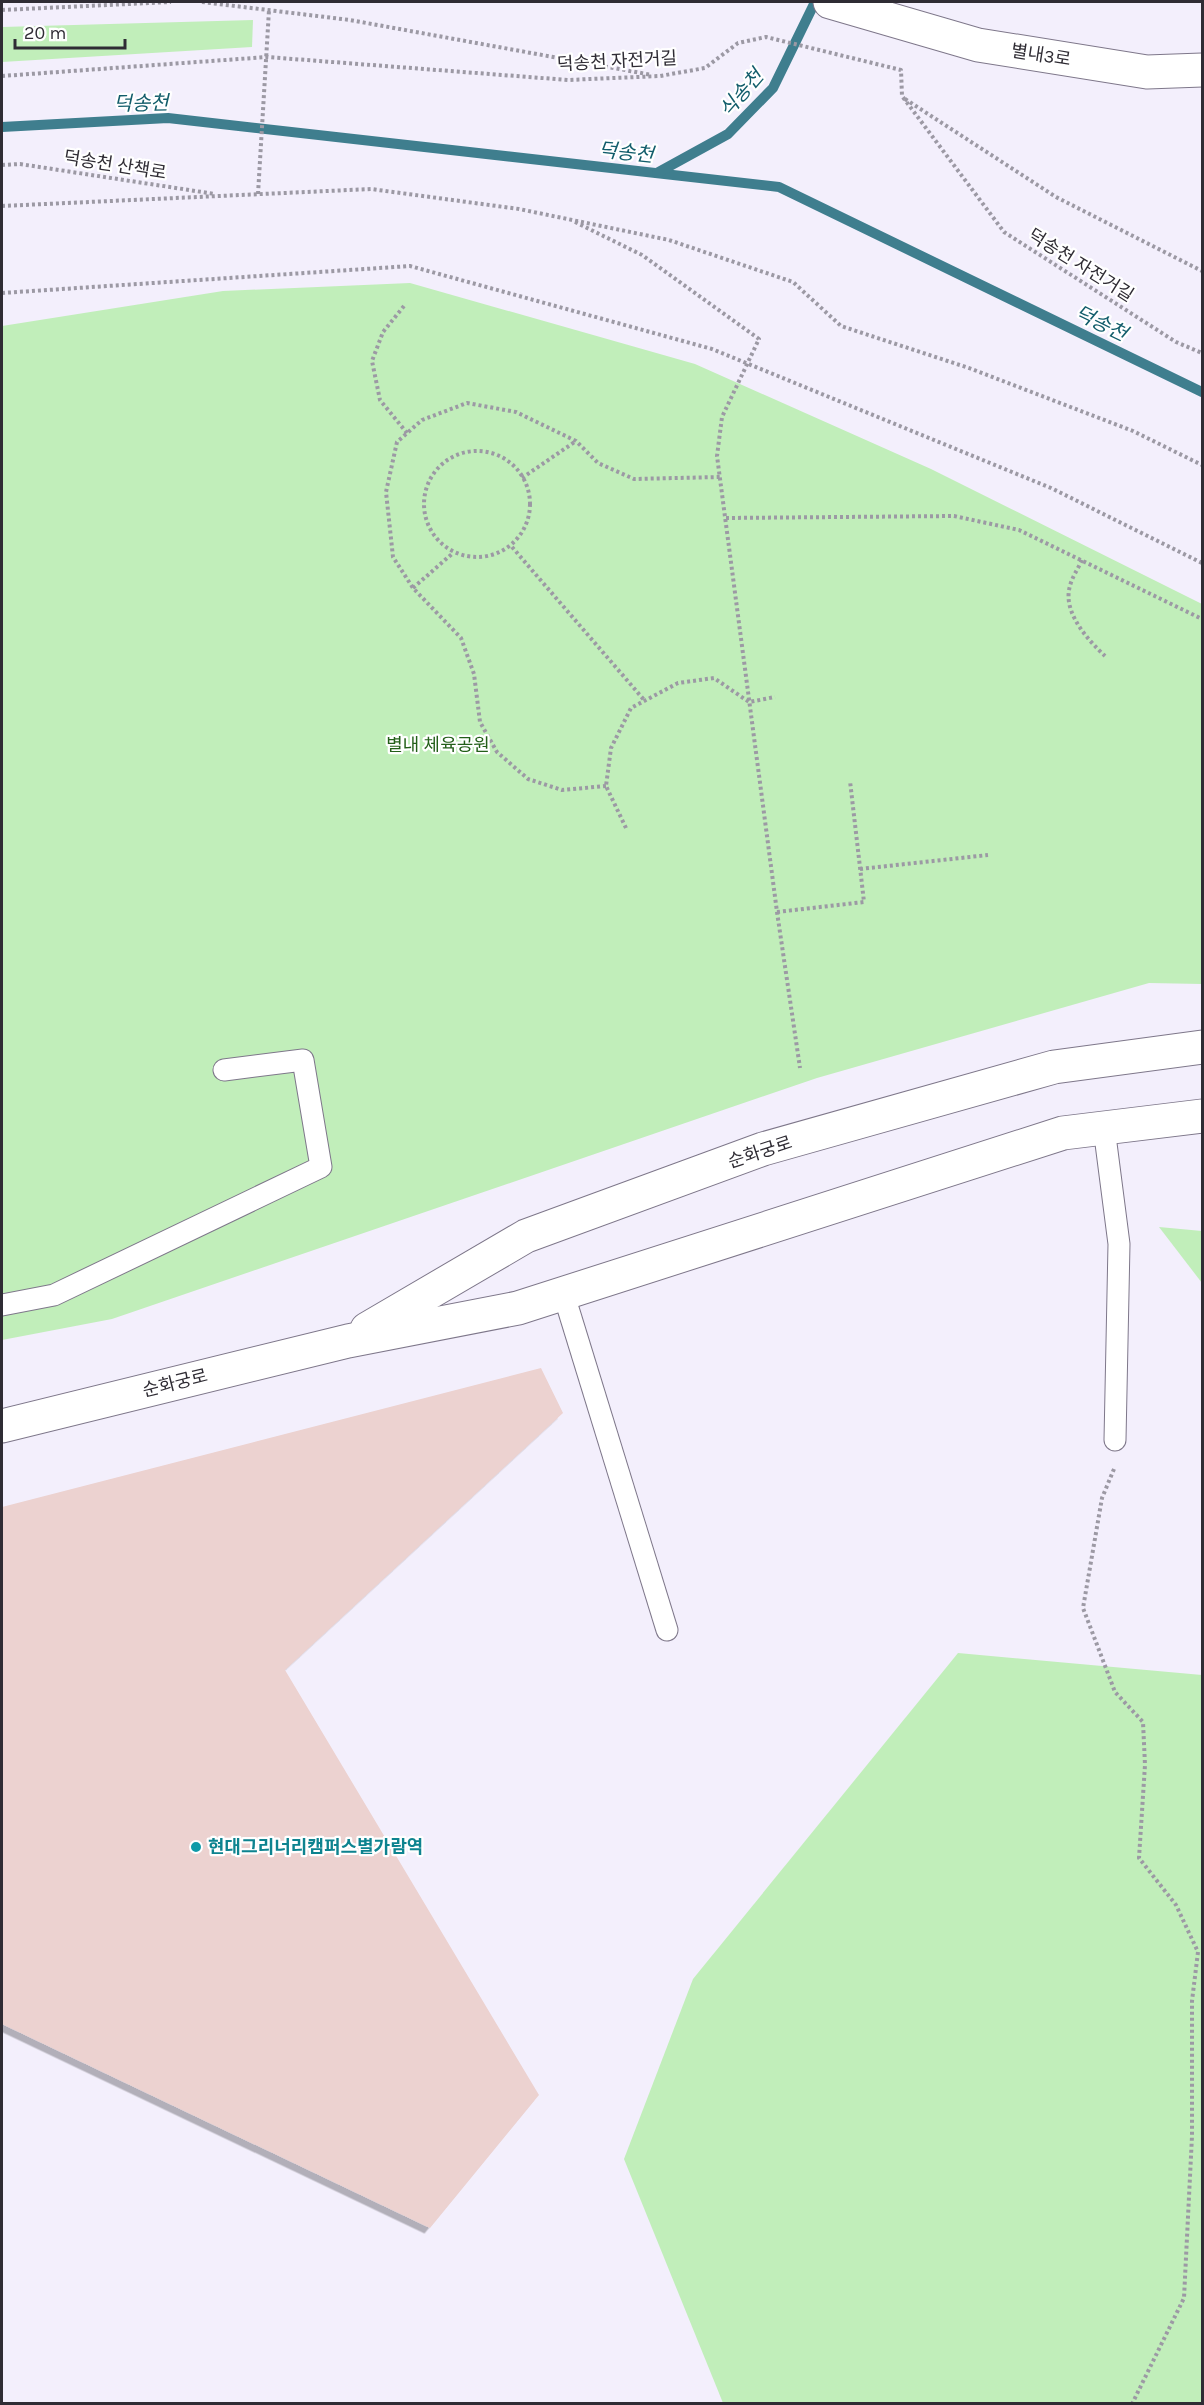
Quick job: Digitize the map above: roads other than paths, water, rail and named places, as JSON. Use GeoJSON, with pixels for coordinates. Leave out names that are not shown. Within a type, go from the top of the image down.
{"type":"FeatureCollection","features":[{"type":"Feature","properties":{"kind":"street","name":"별내3로"},"geometry":{"type":"LineString","coordinates":[[830,2],[978,45],[1147,72],[1203,70]]}},
{"type":"Feature","properties":{"kind":"street","name":"순화궁로"},"geometry":{"type":"LineString","coordinates":[[348,1341],[526,1236],[763,1149],[1054,1068],[1203,1047]]}},
{"type":"Feature","properties":{"kind":"street","name":"순화궁로"},"geometry":{"type":"LineString","coordinates":[[2,1426],[348,1341],[518,1308],[1063,1133],[1203,1116]]}},
{"type":"Feature","properties":{"kind":"lane"},"geometry":{"type":"LineString","coordinates":[[2,1305],[54,1295],[321,1167],[303,1060],[224,1070]]}},
{"type":"Feature","properties":{"kind":"lane"},"geometry":{"type":"LineString","coordinates":[[1104,1128],[1119,1244],[1115,1440]]}},
{"type":"Feature","properties":{"kind":"lane"},"geometry":{"type":"LineString","coordinates":[[563,1292],[667,1630]]}},
{"type":"Feature","properties":{"kind":"waterway","name":"식송천"},"geometry":{"type":"LineString","coordinates":[[657,173],[728,134],[773,88],[815,2]]}},
{"type":"Feature","properties":{"kind":"waterway","name":"덕송천"},"geometry":{"type":"LineString","coordinates":[[2,127],[168,118],[779,187],[1202,392]]}},
{"type":"Feature","properties":{"kind":"place","name":"현대그리너리캠퍼스별가람역"},"geometry":{"type":"Point","coordinates":[196,1847]}},
{"type":"Feature","properties":{"kind":"park label","name":"별내 체육공원"},"geometry":{"type":"Point","coordinates":[438,745]}}]}
